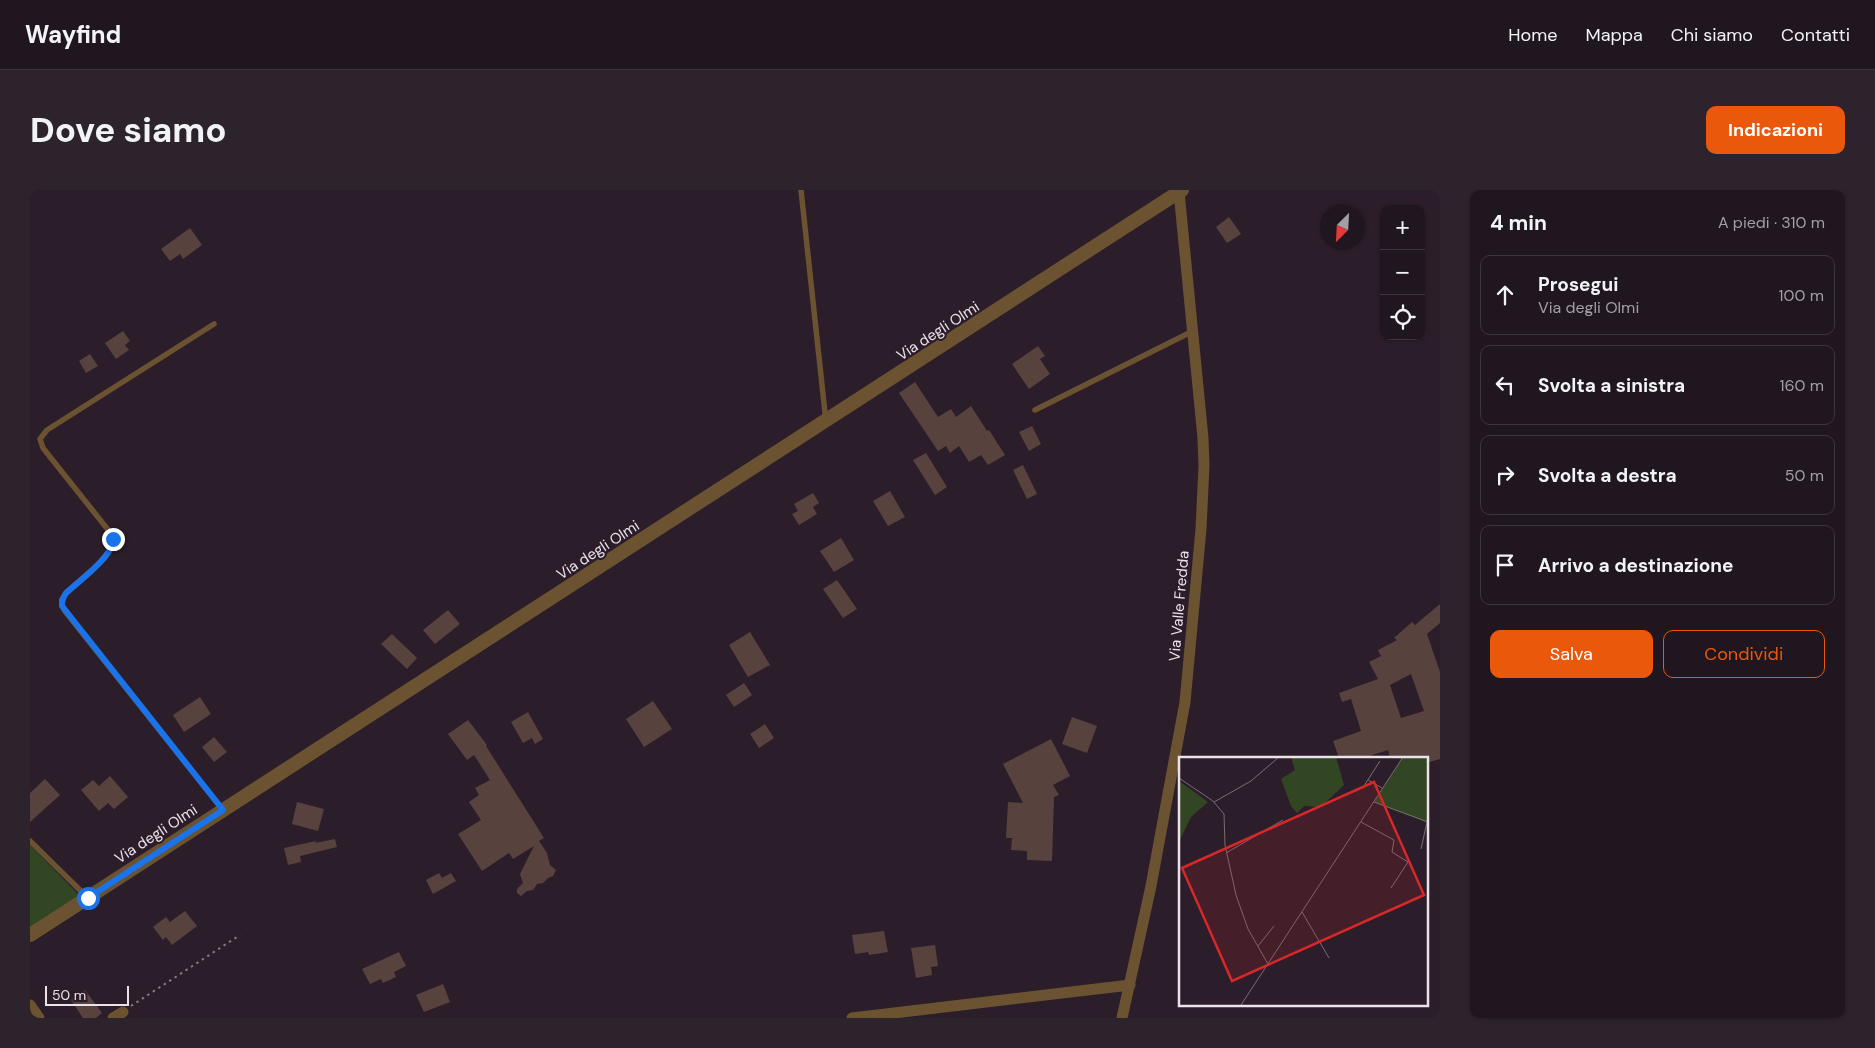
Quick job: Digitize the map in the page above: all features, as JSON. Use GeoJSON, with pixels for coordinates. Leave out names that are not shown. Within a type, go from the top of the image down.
{"type":"FeatureCollection","features":[{"type":"Feature","properties":{"kind":"street","name":"Via degli Olmi"},"geometry":{"type":"LineString","coordinates":[[30,935],[826,423],[1181,191]]}},
{"type":"Feature","properties":{"kind":"street","name":"Via Valle Fredda"},"geometry":{"type":"LineString","coordinates":[[1122,1018],[1160,839],[1181,726],[1188,677],[1201,529],[1204,466],[1200,398],[1181,191]]}},
{"type":"Feature","properties":{"kind":"street"},"geometry":{"type":"LineString","coordinates":[[852,1018],[1130,985]]}},
{"type":"Feature","properties":{"kind":"street"},"geometry":{"type":"LineString","coordinates":[[30,1005],[39,1018]]}},
{"type":"Feature","properties":{"kind":"lane"},"geometry":{"type":"LineString","coordinates":[[801,190],[826,423]]}},
{"type":"Feature","properties":{"kind":"lane"},"geometry":{"type":"LineString","coordinates":[[214,324],[47,430],[40,439],[43,448],[109,531],[113,539],[112,547],[106,556],[64,596],[62,604],[64,610],[223,810]]}},
{"type":"Feature","properties":{"kind":"lane"},"geometry":{"type":"LineString","coordinates":[[1035,410],[1193,331]]}},
{"type":"Feature","properties":{"kind":"lane"},"geometry":{"type":"LineString","coordinates":[[30,841],[88,898]]}},
{"type":"Feature","properties":{"kind":"path"},"geometry":{"type":"LineString","coordinates":[[118,1015],[240,935]]}},
{"type":"Feature","properties":{"kind":"green space"},"geometry":{"type":"Polygon","coordinates":[[[30,845],[84,900],[30,935],[30,845]]]}},
{"type":"Feature","properties":{"kind":"building"},"geometry":{"type":"Polygon","coordinates":[[[1229,217],[1241,234],[1227,243],[1216,227],[1229,217]]]}},
{"type":"Feature","properties":{"kind":"building"},"geometry":{"type":"Polygon","coordinates":[[[190,228],[202,245],[183,259],[180,254],[170,261],[161,249],[190,228]]]}},
{"type":"Feature","properties":{"kind":"building"},"geometry":{"type":"Polygon","coordinates":[[[123,331],[130,341],[125,345],[129,350],[116,359],[105,343],[123,331]]]}},
{"type":"Feature","properties":{"kind":"building"},"geometry":{"type":"Polygon","coordinates":[[[1038,346],[1045,356],[1040,359],[1050,374],[1029,389],[1012,364],[1038,346]]]}},
{"type":"Feature","properties":{"kind":"building"},"geometry":{"type":"Polygon","coordinates":[[[90,354],[98,366],[86,373],[79,361],[90,354]]]}},
{"type":"Feature","properties":{"kind":"building"},"geometry":{"type":"Polygon","coordinates":[[[915,382],[938,417],[951,409],[956,417],[971,406],[1005,455],[988,465],[981,455],[969,462],[959,446],[950,453],[946,446],[938,451],[899,393],[915,382]]]}},
{"type":"Feature","properties":{"kind":"building"},"geometry":{"type":"Polygon","coordinates":[[[1032,426],[1041,444],[1029,451],[1019,432],[1032,426]]]}},
{"type":"Feature","properties":{"kind":"building"},"geometry":{"type":"Polygon","coordinates":[[[926,453],[947,487],[935,495],[913,460],[926,453]]]}},
{"type":"Feature","properties":{"kind":"building"},"geometry":{"type":"Polygon","coordinates":[[[1023,465],[1037,494],[1027,499],[1013,470],[1023,465]]]}},
{"type":"Feature","properties":{"kind":"building"},"geometry":{"type":"Polygon","coordinates":[[[890,491],[905,517],[888,526],[873,501],[890,491]]]}},
{"type":"Feature","properties":{"kind":"building"},"geometry":{"type":"Polygon","coordinates":[[[813,493],[819,503],[813,507],[817,514],[799,525],[792,514],[798,511],[794,504],[813,493]]]}},
{"type":"Feature","properties":{"kind":"building"},"geometry":{"type":"Polygon","coordinates":[[[841,538],[854,560],[834,572],[820,551],[841,538]]]}},
{"type":"Feature","properties":{"kind":"building"},"geometry":{"type":"Polygon","coordinates":[[[837,580],[857,609],[843,618],[823,589],[837,580]]]}},
{"type":"Feature","properties":{"kind":"building"},"geometry":{"type":"Polygon","coordinates":[[[1440,604],[1440,623],[1427,634],[1440,672],[1440,759],[1428,762],[1428,757],[1390,757],[1388,750],[1366,757],[1339,757],[1333,741],[1361,731],[1351,699],[1342,702],[1339,693],[1378,679],[1369,662],[1381,656],[1378,650],[1397,640],[1394,638],[1412,622],[1415,625],[1440,604]],[[1411,674],[1390,685],[1401,718],[1424,711],[1411,674]]]}},
{"type":"Feature","properties":{"kind":"building"},"geometry":{"type":"Polygon","coordinates":[[[448,610],[460,624],[435,644],[423,630],[448,610]]]}},
{"type":"Feature","properties":{"kind":"building"},"geometry":{"type":"Polygon","coordinates":[[[750,632],[770,665],[748,677],[729,645],[750,632]]]}},
{"type":"Feature","properties":{"kind":"building"},"geometry":{"type":"Polygon","coordinates":[[[392,634],[417,658],[407,669],[381,644],[392,634]]]}},
{"type":"Feature","properties":{"kind":"building"},"geometry":{"type":"Polygon","coordinates":[[[744,683],[752,695],[734,707],[726,695],[744,683]]]}},
{"type":"Feature","properties":{"kind":"building"},"geometry":{"type":"Polygon","coordinates":[[[200,697],[211,714],[184,732],[173,715],[200,697]]]}},
{"type":"Feature","properties":{"kind":"building"},"geometry":{"type":"Polygon","coordinates":[[[653,701],[672,729],[644,747],[626,719],[653,701]]]}},
{"type":"Feature","properties":{"kind":"building"},"geometry":{"type":"Polygon","coordinates":[[[528,712],[543,739],[535,744],[532,738],[523,743],[511,722],[528,712]]]}},
{"type":"Feature","properties":{"kind":"building"},"geometry":{"type":"Polygon","coordinates":[[[1072,717],[1097,726],[1087,753],[1062,744],[1072,717]]]}},
{"type":"Feature","properties":{"kind":"building"},"geometry":{"type":"Polygon","coordinates":[[[468,720],[487,745],[544,838],[539,841],[547,853],[550,865],[556,870],[553,876],[543,883],[537,884],[533,890],[527,891],[521,896],[517,893],[517,889],[523,883],[520,874],[534,846],[513,859],[509,853],[482,871],[458,834],[481,820],[469,802],[479,795],[475,788],[490,780],[474,755],[467,760],[448,734],[468,720]]]}},
{"type":"Feature","properties":{"kind":"building"},"geometry":{"type":"Polygon","coordinates":[[[765,724],[774,738],[759,748],[750,734],[765,724]]]}},
{"type":"Feature","properties":{"kind":"building"},"geometry":{"type":"Polygon","coordinates":[[[214,737],[227,752],[214,762],[202,747],[214,737]]]}},
{"type":"Feature","properties":{"kind":"building"},"geometry":{"type":"Polygon","coordinates":[[[1051,739],[1070,776],[1053,785],[1059,795],[1054,797],[1052,861],[1027,860],[1027,851],[1011,850],[1012,838],[1006,838],[1008,802],[1023,803],[1003,764],[1051,739]]]}},
{"type":"Feature","properties":{"kind":"building"},"geometry":{"type":"Polygon","coordinates":[[[110,776],[128,797],[114,809],[108,803],[99,811],[81,790],[93,780],[99,786],[110,776]]]}},
{"type":"Feature","properties":{"kind":"building"},"geometry":{"type":"Polygon","coordinates":[[[45,779],[60,795],[30,822],[30,793],[45,779]]]}},
{"type":"Feature","properties":{"kind":"building"},"geometry":{"type":"Polygon","coordinates":[[[297,802],[324,809],[318,831],[292,824],[297,802]]]}},
{"type":"Feature","properties":{"kind":"building"},"geometry":{"type":"Polygon","coordinates":[[[335,839],[337,847],[300,856],[301,862],[288,865],[284,848],[335,839]]]}},
{"type":"Feature","properties":{"kind":"building"},"geometry":{"type":"Polygon","coordinates":[[[439,873],[442,878],[451,873],[456,881],[433,894],[426,880],[439,873]]]}},
{"type":"Feature","properties":{"kind":"building"},"geometry":{"type":"Polygon","coordinates":[[[185,911],[197,926],[172,945],[166,937],[163,940],[153,927],[166,917],[170,922],[185,911]]]}},
{"type":"Feature","properties":{"kind":"building"},"geometry":{"type":"Polygon","coordinates":[[[884,931],[888,952],[869,955],[868,952],[855,954],[852,935],[884,931]]]}},
{"type":"Feature","properties":{"kind":"building"},"geometry":{"type":"Polygon","coordinates":[[[935,945],[938,966],[931,967],[932,975],[916,978],[911,948],[935,945]]]}},
{"type":"Feature","properties":{"kind":"building"},"geometry":{"type":"Polygon","coordinates":[[[399,952],[406,966],[394,972],[396,977],[383,983],[381,979],[370,984],[362,969],[399,952]]]}},
{"type":"Feature","properties":{"kind":"building"},"geometry":{"type":"Polygon","coordinates":[[[443,984],[450,1002],[424,1012],[416,995],[443,984]]]}},
{"type":"Feature","properties":{"kind":"building"},"geometry":{"type":"Polygon","coordinates":[[[85,990],[102,1013],[96,1018],[83,1018],[71,1000],[85,990]]]}},
{"type":"Feature","properties":{"kind":"route"},"geometry":{"type":"LineString","coordinates":[[88,898],[223,810],[62,606],[62,600],[66,593],[106,556],[112,547],[113,539]]}}]}
